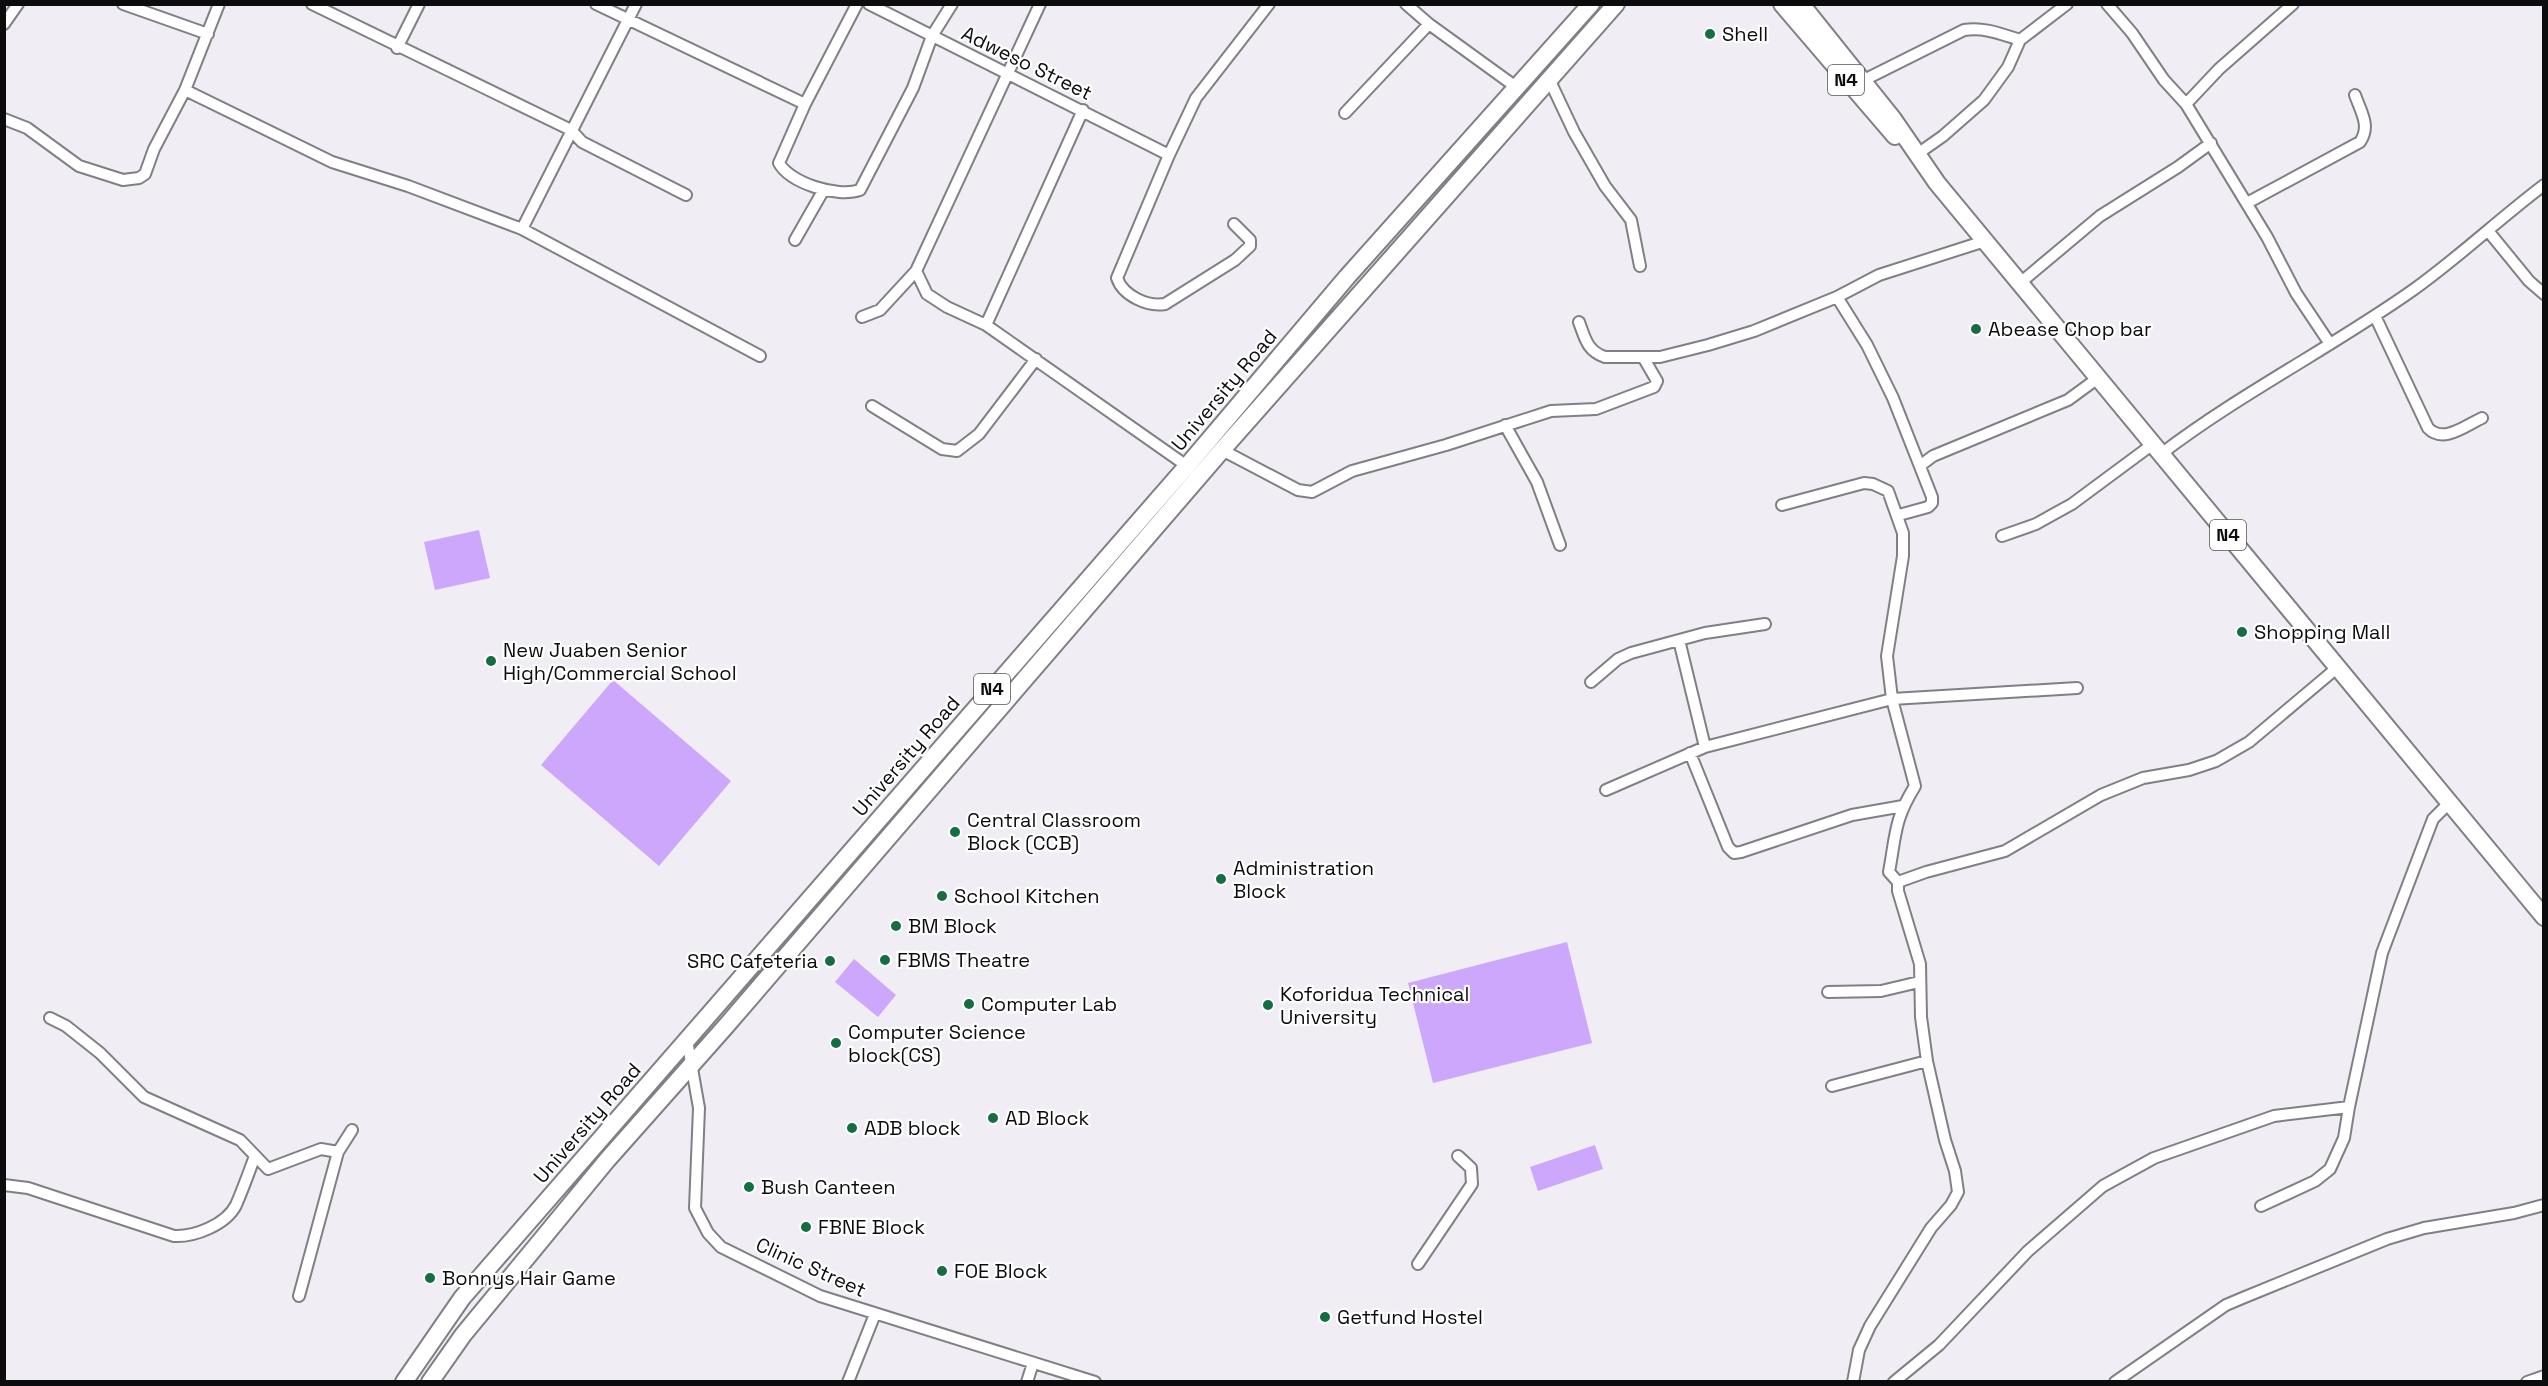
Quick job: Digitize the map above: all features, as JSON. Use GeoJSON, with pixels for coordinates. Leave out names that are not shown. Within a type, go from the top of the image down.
{"type":"FeatureCollection","features":[{"type":"Feature","properties":{"kind":"highway","name":"University Road"},"geometry":{"type":"LineString","coordinates":[[404,1382],[462,1298],[1187,466],[1347,277],[1591,4]]}},
{"type":"Feature","properties":{"kind":"highway","name":"University Road"},"geometry":{"type":"LineString","coordinates":[[430,1382],[463,1335],[593,1178],[1222,450],[1616,4]]}},
{"type":"Feature","properties":{"kind":"highway","name":"N4"},"geometry":{"type":"LineString","coordinates":[[1782,4],[1887,129],[1915,154]]}},
{"type":"Feature","properties":{"kind":"highway","name":"N4"},"geometry":{"type":"LineString","coordinates":[[1802,4],[1893,119],[1915,154],[1985,241],[2544,917]]}},
{"type":"Feature","properties":{"kind":"street"},"geometry":{"type":"LineString","coordinates":[[4,24],[18,4]]}},
{"type":"Feature","properties":{"kind":"street"},"geometry":{"type":"LineString","coordinates":[[123,4],[208,34]]}},
{"type":"Feature","properties":{"kind":"street"},"geometry":{"type":"LineString","coordinates":[[4,119],[34,133],[79,166],[131,181],[145,174],[154,149],[185,90],[219,4]]}},
{"type":"Feature","properties":{"kind":"street"},"geometry":{"type":"LineString","coordinates":[[312,4],[398,48],[572,130],[582,142],[686,195]]}},
{"type":"Feature","properties":{"kind":"street"},"geometry":{"type":"LineString","coordinates":[[398,48],[419,4]]}},
{"type":"Feature","properties":{"kind":"street"},"geometry":{"type":"LineString","coordinates":[[596,4],[805,104]]}},
{"type":"Feature","properties":{"kind":"street"},"geometry":{"type":"LineString","coordinates":[[522,229],[636,4]]}},
{"type":"Feature","properties":{"kind":"street"},"geometry":{"type":"LineString","coordinates":[[857,4],[805,104],[779,163],[783,171],[823,191],[854,192],[860,190],[913,88],[933,36],[952,4]]}},
{"type":"Feature","properties":{"kind":"street","name":"Adweso Street"},"geometry":{"type":"LineString","coordinates":[[869,4],[1169,154]]}},
{"type":"Feature","properties":{"kind":"street"},"geometry":{"type":"LineString","coordinates":[[862,317],[880,310],[916,271],[1040,4]]}},
{"type":"Feature","properties":{"kind":"street"},"geometry":{"type":"LineString","coordinates":[[1234,224],[1250,240],[1250,246],[1235,260],[1165,304],[1157,306],[1132,297],[1119,283],[1117,278],[1169,154],[1196,98],[1269,4]]}},
{"type":"Feature","properties":{"kind":"street"},"geometry":{"type":"LineString","coordinates":[[1406,4],[1429,24],[1516,87]]}},
{"type":"Feature","properties":{"kind":"street"},"geometry":{"type":"LineString","coordinates":[[1915,154],[1943,136],[1984,100],[2007,67],[2020,40],[2067,4]]}},
{"type":"Feature","properties":{"kind":"street"},"geometry":{"type":"LineString","coordinates":[[2107,4],[2132,33],[2164,80],[2186,104],[2211,142],[2247,202],[2296,293],[2330,344]]}},
{"type":"Feature","properties":{"kind":"street"},"geometry":{"type":"LineString","coordinates":[[2186,104],[2219,69],[2293,4]]}},
{"type":"Feature","properties":{"kind":"street"},"geometry":{"type":"LineString","coordinates":[[1345,113],[1429,24]]}},
{"type":"Feature","properties":{"kind":"street"},"geometry":{"type":"LineString","coordinates":[[1862,81],[1964,30],[1977,28],[1989,30],[2020,40]]}},
{"type":"Feature","properties":{"kind":"street"},"geometry":{"type":"LineString","coordinates":[[1549,79],[1569,123],[1605,186],[1631,220],[1640,266]]}},
{"type":"Feature","properties":{"kind":"street"},"geometry":{"type":"LineString","coordinates":[[185,90],[332,162],[408,186],[522,229],[760,356]]}},
{"type":"Feature","properties":{"kind":"street"},"geometry":{"type":"LineString","coordinates":[[2247,202],[2360,142],[2366,134],[2367,126],[2355,95]]}},
{"type":"Feature","properties":{"kind":"street"},"geometry":{"type":"LineString","coordinates":[[986,325],[1083,110]]}},
{"type":"Feature","properties":{"kind":"street"},"geometry":{"type":"LineString","coordinates":[[2020,283],[2100,216],[2178,167],[2211,142]]}},
{"type":"Feature","properties":{"kind":"street"},"geometry":{"type":"LineString","coordinates":[[2002,536],[2036,524],[2072,504],[2157,449],[2375,316],[2414,290],[2489,232],[2544,185]]}},
{"type":"Feature","properties":{"kind":"street"},"geometry":{"type":"LineString","coordinates":[[795,240],[823,191]]}},
{"type":"Feature","properties":{"kind":"street"},"geometry":{"type":"LineString","coordinates":[[2489,232],[2529,281],[2544,294]]}},
{"type":"Feature","properties":{"kind":"street"},"geometry":{"type":"LineString","coordinates":[[1579,322],[1589,350],[1597,354],[1605,357],[1659,357],[1754,331],[1837,297],[1879,275],[1985,241]]}},
{"type":"Feature","properties":{"kind":"street"},"geometry":{"type":"LineString","coordinates":[[916,271],[927,294],[947,307],[986,325],[1187,466]]}},
{"type":"Feature","properties":{"kind":"street"},"geometry":{"type":"LineString","coordinates":[[1837,297],[1867,345],[1893,398],[1921,465],[1932,503],[1928,507],[1899,515]]}},
{"type":"Feature","properties":{"kind":"street"},"geometry":{"type":"LineString","coordinates":[[2375,316],[2428,428],[2434,434],[2443,436],[2482,418]]}},
{"type":"Feature","properties":{"kind":"street"},"geometry":{"type":"LineString","coordinates":[[1222,450],[1305,492],[1312,492],[1352,471],[1446,445],[1551,411],[1596,409],[1654,387],[1657,381],[1643,357]]}},
{"type":"Feature","properties":{"kind":"street"},"geometry":{"type":"LineString","coordinates":[[872,406],[942,449],[957,451],[979,434],[1036,359]]}},
{"type":"Feature","properties":{"kind":"street"},"geometry":{"type":"LineString","coordinates":[[1921,465],[1934,456],[2068,400],[2098,378]]}},
{"type":"Feature","properties":{"kind":"street"},"geometry":{"type":"LineString","coordinates":[[1505,425],[1537,482],[1560,545]]}},
{"type":"Feature","properties":{"kind":"street"},"geometry":{"type":"LineString","coordinates":[[1782,505],[1864,483],[1888,490],[1899,515],[1903,533],[1903,556],[1887,656],[1892,699],[1915,786],[1903,806],[1894,832],[1889,872],[1898,882],[1898,891],[1920,964],[1919,982],[1927,1061],[1944,1140],[1955,1171],[1958,1192],[1951,1205],[1931,1228],[1870,1326],[1860,1350],[1853,1382]]}},
{"type":"Feature","properties":{"kind":"street"},"geometry":{"type":"LineString","coordinates":[[1591,682],[1625,656],[1679,640],[1737,627],[1765,624]]}},
{"type":"Feature","properties":{"kind":"street"},"geometry":{"type":"LineString","coordinates":[[1679,640],[1705,747]]}},
{"type":"Feature","properties":{"kind":"street"},"geometry":{"type":"LineString","coordinates":[[1898,882],[1926,872],[2005,851],[2101,795],[2144,778],[2189,770],[2216,761],[2249,742],[2338,667]]}},
{"type":"Feature","properties":{"kind":"street"},"geometry":{"type":"LineString","coordinates":[[1606,790],[1705,747],[1892,699],[2077,688]]}},
{"type":"Feature","properties":{"kind":"street"},"geometry":{"type":"LineString","coordinates":[[1690,753],[1728,847],[1734,853],[1852,815],[1903,806]]}},
{"type":"Feature","properties":{"kind":"street"},"geometry":{"type":"LineString","coordinates":[[2261,1206],[2315,1181],[2330,1169],[2344,1138],[2382,953],[2433,819],[2449,803]]}},
{"type":"Feature","properties":{"kind":"street"},"geometry":{"type":"LineString","coordinates":[[1828,992],[1881,991],[1919,982]]}},
{"type":"Feature","properties":{"kind":"street"},"geometry":{"type":"LineString","coordinates":[[50,1018],[66,1026],[100,1053],[144,1097],[240,1140],[268,1169],[321,1149],[338,1152]]}},
{"type":"Feature","properties":{"kind":"street","name":"Clinic Street"},"geometry":{"type":"LineString","coordinates":[[687,1040],[699,1108],[695,1208],[708,1233],[721,1247],[820,1296],[1095,1382]]}},
{"type":"Feature","properties":{"kind":"street"},"geometry":{"type":"LineString","coordinates":[[1832,1086],[1927,1061]]}},
{"type":"Feature","properties":{"kind":"street"},"geometry":{"type":"LineString","coordinates":[[1894,1382],[1939,1345],[2028,1251],[2103,1186],[2154,1158],[2274,1116],[2349,1107]]}},
{"type":"Feature","properties":{"kind":"street"},"geometry":{"type":"LineString","coordinates":[[299,1296],[338,1152],[352,1130]]}},
{"type":"Feature","properties":{"kind":"street"},"geometry":{"type":"LineString","coordinates":[[4,1185],[28,1188],[174,1236],[188,1236],[213,1225],[235,1207],[255,1156]]}},
{"type":"Feature","properties":{"kind":"street"},"geometry":{"type":"LineString","coordinates":[[1418,1264],[1472,1184],[1471,1168],[1458,1156]]}},
{"type":"Feature","properties":{"kind":"street"},"geometry":{"type":"LineString","coordinates":[[2115,1382],[2226,1305],[2387,1239],[2424,1228],[2514,1213],[2544,1205]]}},
{"type":"Feature","properties":{"kind":"street"},"geometry":{"type":"LineString","coordinates":[[848,1382],[875,1314]]}},
{"type":"Feature","properties":{"kind":"street"},"geometry":{"type":"LineString","coordinates":[[1027,1382],[1033,1363]]}},
{"type":"Feature","properties":{"kind":"street"},"geometry":{"type":"LineString","coordinates":[[2131,1371],[2138,1382]]}},
{"type":"Feature","properties":{"kind":"street"},"geometry":{"type":"LineString","coordinates":[[2527,1382],[2544,1376]]}},
{"type":"Feature","properties":{"kind":"shaded area"},"geometry":{"type":"Polygon","coordinates":[[[479,530],[490,578],[435,590],[424,542],[479,530]]]}},
{"type":"Feature","properties":{"kind":"shaded area"},"geometry":{"type":"Polygon","coordinates":[[[613,680],[731,781],[659,866],[541,765],[613,680]]]}},
{"type":"Feature","properties":{"kind":"shaded area"},"geometry":{"type":"Polygon","coordinates":[[[1567,942],[1592,1043],[1433,1083],[1408,983],[1567,942]]]}},
{"type":"Feature","properties":{"kind":"shaded area"},"geometry":{"type":"Polygon","coordinates":[[[854,959],[896,995],[878,1017],[835,982],[854,959]]]}},
{"type":"Feature","properties":{"kind":"shaded area"},"geometry":{"type":"Polygon","coordinates":[[[1595,1145],[1603,1169],[1538,1191],[1530,1167],[1595,1145]]]}},
{"type":"Feature","properties":{"kind":"place","name":"Shell"},"geometry":{"type":"Point","coordinates":[1710,34]}},
{"type":"Feature","properties":{"kind":"place","name":"Abease Chop bar"},"geometry":{"type":"Point","coordinates":[1976,329]}},
{"type":"Feature","properties":{"kind":"place","name":"Shopping Mall"},"geometry":{"type":"Point","coordinates":[2242,632]}},
{"type":"Feature","properties":{"kind":"place","name":"New Juaben Senior High/Commercial School"},"geometry":{"type":"Point","coordinates":[491,661]}},
{"type":"Feature","properties":{"kind":"place","name":"Central Classroom Block (CCB)"},"geometry":{"type":"Point","coordinates":[955,832]}},
{"type":"Feature","properties":{"kind":"place","name":"Administration Block"},"geometry":{"type":"Point","coordinates":[1221,879]}},
{"type":"Feature","properties":{"kind":"place","name":"School Kitchen"},"geometry":{"type":"Point","coordinates":[942,896]}},
{"type":"Feature","properties":{"kind":"place","name":"BM Block"},"geometry":{"type":"Point","coordinates":[896,926]}},
{"type":"Feature","properties":{"kind":"place","name":"FBMS Theatre"},"geometry":{"type":"Point","coordinates":[885,960]}},
{"type":"Feature","properties":{"kind":"place","name":"SRC Cafeteria"},"geometry":{"type":"Point","coordinates":[830,961]}},
{"type":"Feature","properties":{"kind":"place","name":"Computer Lab"},"geometry":{"type":"Point","coordinates":[969,1004]}},
{"type":"Feature","properties":{"kind":"place","name":"Koforidua Technical University"},"geometry":{"type":"Point","coordinates":[1268,1005]}},
{"type":"Feature","properties":{"kind":"place","name":"Computer Science block(CS)"},"geometry":{"type":"Point","coordinates":[836,1043]}},
{"type":"Feature","properties":{"kind":"place","name":"AD Block"},"geometry":{"type":"Point","coordinates":[993,1118]}},
{"type":"Feature","properties":{"kind":"place","name":"ADB block"},"geometry":{"type":"Point","coordinates":[852,1128]}},
{"type":"Feature","properties":{"kind":"place","name":"Bush Canteen"},"geometry":{"type":"Point","coordinates":[749,1187]}},
{"type":"Feature","properties":{"kind":"place","name":"FBNE Block"},"geometry":{"type":"Point","coordinates":[806,1227]}},
{"type":"Feature","properties":{"kind":"place","name":"FOE Block"},"geometry":{"type":"Point","coordinates":[942,1271]}},
{"type":"Feature","properties":{"kind":"place","name":"Bonnys Hair Game"},"geometry":{"type":"Point","coordinates":[430,1278]}},
{"type":"Feature","properties":{"kind":"place","name":"Getfund Hostel"},"geometry":{"type":"Point","coordinates":[1325,1317]}}]}
